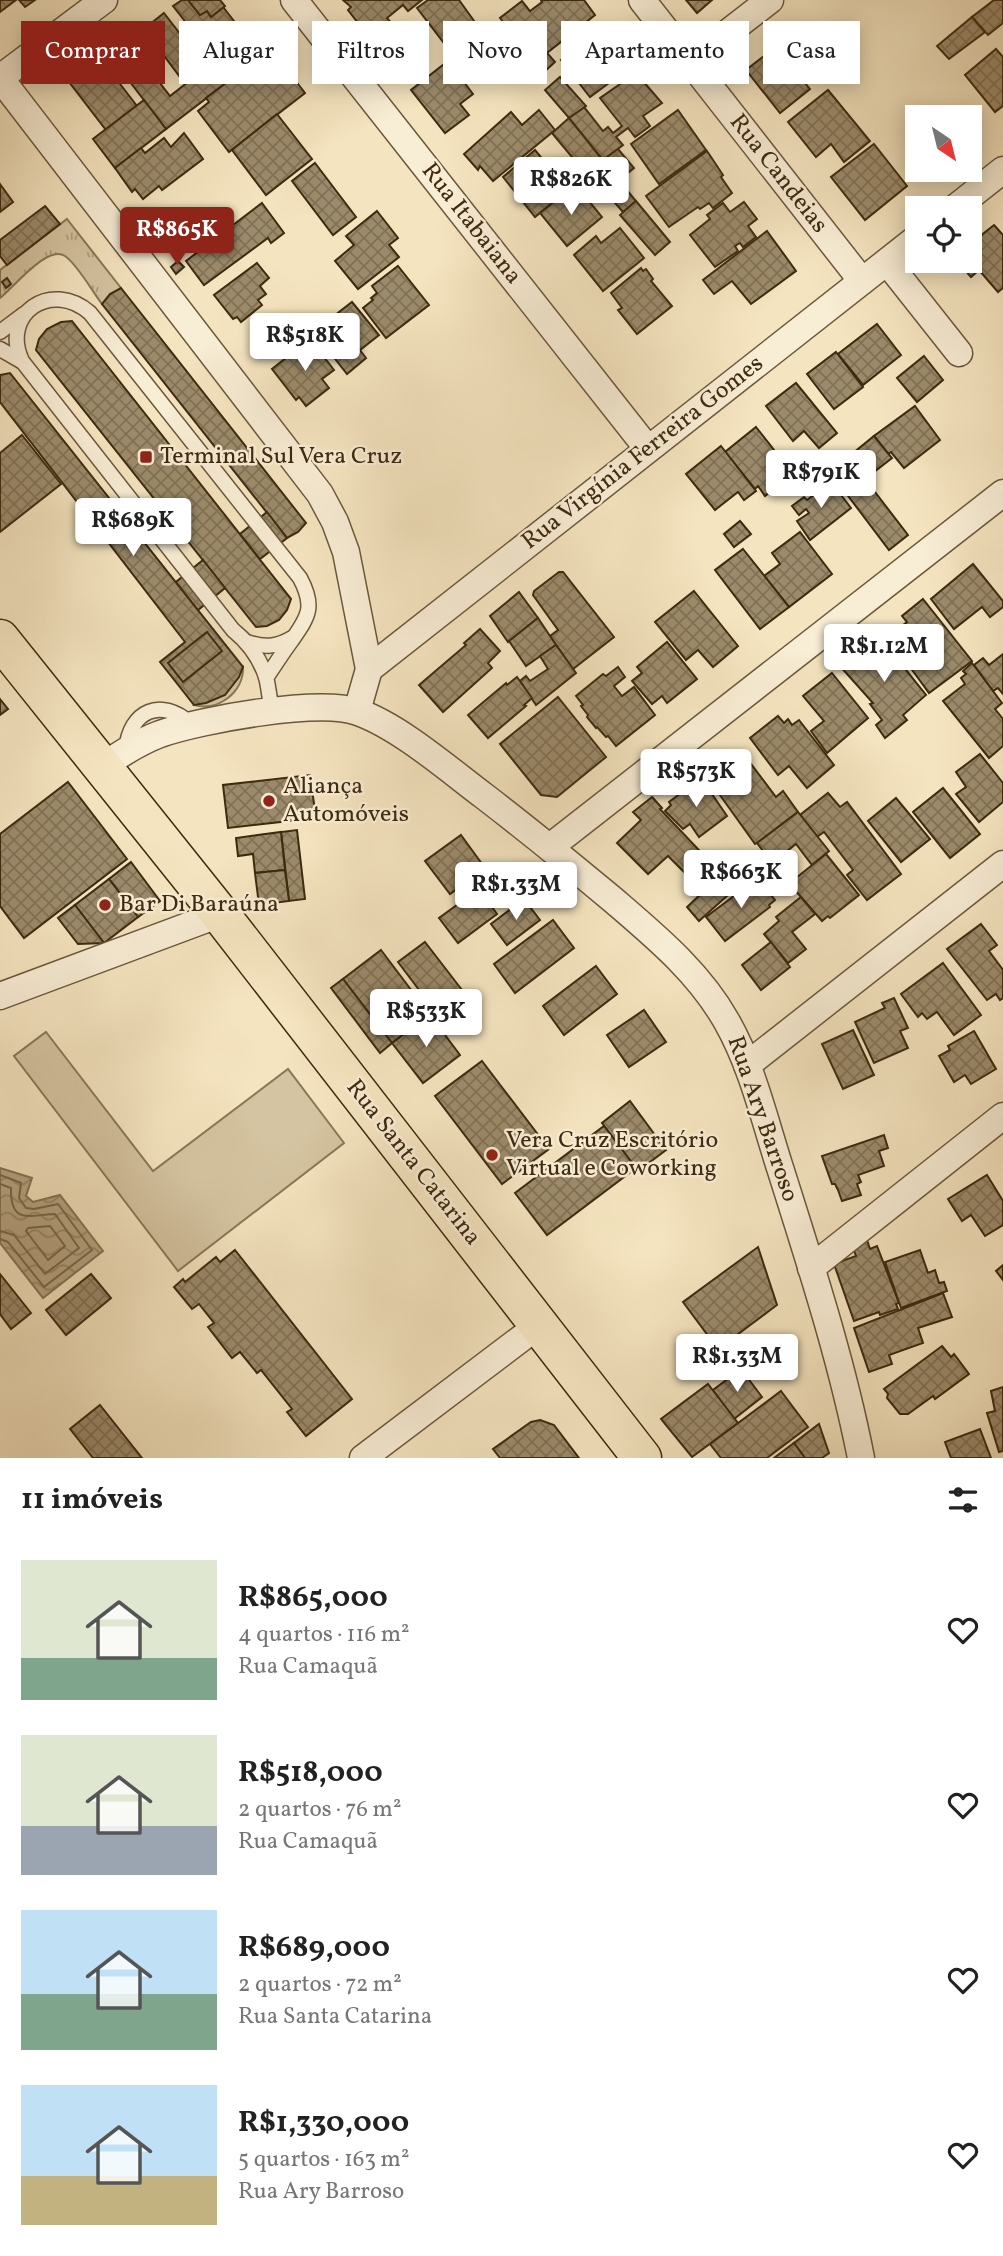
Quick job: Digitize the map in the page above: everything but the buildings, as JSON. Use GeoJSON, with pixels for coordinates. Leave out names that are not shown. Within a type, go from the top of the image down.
{"type":"FeatureCollection","features":[{"type":"Feature","properties":{"kind":"main road","name":"Rua Santa Catarina"},"geometry":{"type":"LineString","coordinates":[[0,639],[114,759],[220,914],[642,1458]]}},
{"type":"Feature","properties":{"kind":"street"},"geometry":{"type":"LineString","coordinates":[[104,0],[0,78],[320,494],[335,522],[346,552],[369,669],[356,711]]}},
{"type":"Feature","properties":{"kind":"street","name":"Rua Itabaiana"},"geometry":{"type":"LineString","coordinates":[[294,0],[648,449]]}},
{"type":"Feature","properties":{"kind":"street","name":"Rua Candeias"},"geometry":{"type":"LineString","coordinates":[[642,0],[658,21]]}},
{"type":"Feature","properties":{"kind":"street"},"geometry":{"type":"LineString","coordinates":[[743,21],[770,0]]}},
{"type":"Feature","properties":{"kind":"street","name":"Rua Candeias"},"geometry":{"type":"LineString","coordinates":[[707,84],[862,281]]}},
{"type":"Feature","properties":{"kind":"street"},"geometry":{"type":"LineString","coordinates":[[970,196],[1003,170]]}},
{"type":"Feature","properties":{"kind":"street","name":"Rua Virgínia Ferreira Gomes"},"geometry":{"type":"LineString","coordinates":[[369,669],[905,248]]}},
{"type":"Feature","properties":{"kind":"street"},"geometry":{"type":"LineString","coordinates":[[887,262],[959,353]]}},
{"type":"Feature","properties":{"kind":"street"},"geometry":{"type":"LineString","coordinates":[[550,847],[1003,494]]}},
{"type":"Feature","properties":{"kind":"street","name":"Rua Ary Barroso"},"geometry":{"type":"LineString","coordinates":[[114,759],[158,735],[191,724],[325,707],[356,711],[426,751],[550,847],[663,943],[701,982],[728,1024],[747,1065],[811,1268],[850,1404],[861,1458]]}},
{"type":"Feature","properties":{"kind":"street"},"geometry":{"type":"LineString","coordinates":[[747,1065],[1003,864]]}},
{"type":"Feature","properties":{"kind":"street"},"geometry":{"type":"LineString","coordinates":[[0,996],[220,914]]}},
{"type":"Feature","properties":{"kind":"street"},"geometry":{"type":"LineString","coordinates":[[811,1268],[1003,1116]]}},
{"type":"Feature","properties":{"kind":"street"},"geometry":{"type":"LineString","coordinates":[[363,1458],[539,1325]]}},
{"type":"Feature","properties":{"kind":"lane"},"geometry":{"type":"LineString","coordinates":[[0,332],[45,300],[64,298],[80,304],[90,313],[300,578],[307,592],[309,610],[304,625],[266,678]]}},
{"type":"Feature","properties":{"kind":"lane"},"geometry":{"type":"LineString","coordinates":[[30,309],[20,323],[16,335],[17,351],[22,361],[233,630],[247,642],[266,678],[273,712]]}},
{"type":"Feature","properties":{"kind":"lane"},"geometry":{"type":"LineString","coordinates":[[0,349],[22,361]]}},
{"type":"Feature","properties":{"kind":"lane"},"geometry":{"type":"LineString","coordinates":[[247,642],[262,647],[280,645],[294,638]]}},
{"type":"Feature","properties":{"kind":"green space"},"geometry":{"type":"Polygon","coordinates":[[[67,219],[121,288],[102,304],[74,265],[65,256],[58,254],[31,268],[0,298],[0,270],[67,219]]]}},
{"type":"Feature","properties":{"kind":"green space"},"geometry":{"type":"Polygon","coordinates":[[[243,667],[239,684],[228,698],[212,706],[194,705],[243,667]]]}},
{"type":"Feature","properties":{"kind":"green space"},"geometry":{"type":"Polygon","coordinates":[[[46,1032],[153,1171],[288,1069],[344,1143],[178,1271],[14,1056],[46,1032]]]}},
{"type":"Feature","properties":{"kind":"water"},"geometry":{"type":"Polygon","coordinates":[[[0,1168],[32,1178],[26,1196],[33,1202],[60,1195],[103,1251],[43,1298],[0,1243],[0,1168]]]}},
{"type":"Feature","properties":{"kind":"place","name":"Terminal Sul Vera Cruz"},"geometry":{"type":"Point","coordinates":[146,457]}},
{"type":"Feature","properties":{"kind":"place","name":"Aliança Automóveis"},"geometry":{"type":"Point","coordinates":[269,801]}},
{"type":"Feature","properties":{"kind":"place","name":"Bar Di Baraúna"},"geometry":{"type":"Point","coordinates":[105,905]}},
{"type":"Feature","properties":{"kind":"place","name":"Vera Cruz Escritório Virtual e Coworking"},"geometry":{"type":"Point","coordinates":[492,1155]}}]}
